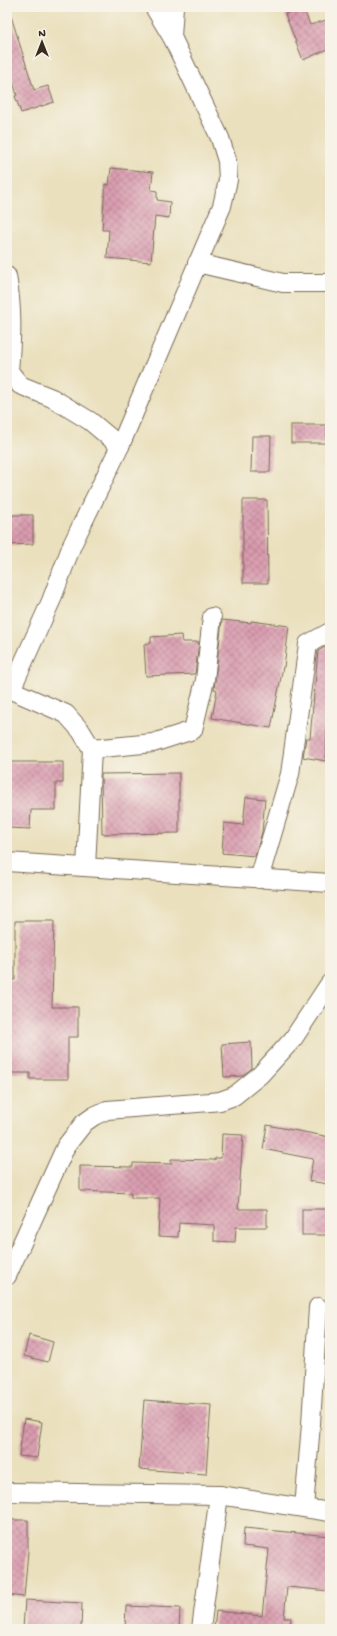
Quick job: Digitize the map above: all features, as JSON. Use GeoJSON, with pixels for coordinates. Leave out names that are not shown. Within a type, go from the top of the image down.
{"type":"FeatureCollection","features":[{"type":"Feature","properties":{"kind":"street"},"geometry":{"type":"LineString","coordinates":[[86,867],[92,749],[81,731],[66,714],[9,690],[51,601],[72,545],[120,446],[222,206],[228,180],[227,161],[220,138],[172,37],[154,7]]}},
{"type":"Feature","properties":{"kind":"street"},"geometry":{"type":"LineString","coordinates":[[172,37],[174,7]]}},
{"type":"Feature","properties":{"kind":"street"},"geometry":{"type":"LineString","coordinates":[[197,263],[283,283],[330,283]]}},
{"type":"Feature","properties":{"kind":"street"},"geometry":{"type":"LineString","coordinates":[[7,276],[12,309],[12,337],[9,371],[13,387],[52,398],[90,421],[120,446]]}},
{"type":"Feature","properties":{"kind":"street"},"geometry":{"type":"LineString","coordinates":[[92,749],[153,743],[193,730],[205,680],[212,617]]}},
{"type":"Feature","properties":{"kind":"street"},"geometry":{"type":"LineString","coordinates":[[259,879],[290,774],[308,644],[330,632]]}},
{"type":"Feature","properties":{"kind":"street"},"geometry":{"type":"LineString","coordinates":[[7,862],[330,884]]}},
{"type":"Feature","properties":{"kind":"street"},"geometry":{"type":"LineString","coordinates":[[7,1276],[66,1146],[84,1123],[107,1110],[220,1101],[234,1096],[260,1075],[292,1039],[330,983]]}},
{"type":"Feature","properties":{"kind":"street"},"geometry":{"type":"LineString","coordinates":[[304,1508],[318,1307]]}},
{"type":"Feature","properties":{"kind":"street"},"geometry":{"type":"LineString","coordinates":[[7,1492],[219,1496],[330,1512]]}},
{"type":"Feature","properties":{"kind":"street"},"geometry":{"type":"LineString","coordinates":[[201,1629],[219,1496]]}},
{"type":"Feature","properties":{"kind":"building"},"geometry":{"type":"Polygon","coordinates":[[[303,7],[310,25],[330,19],[330,48],[303,60],[285,14],[303,7]]]}},
{"type":"Feature","properties":{"kind":"building"},"geometry":{"type":"Polygon","coordinates":[[[10,13],[34,90],[48,86],[54,102],[21,113],[15,96],[17,95],[7,62],[7,14],[10,13]]]}},
{"type":"Feature","properties":{"kind":"building"},"geometry":{"type":"Polygon","coordinates":[[[111,168],[153,172],[151,190],[157,191],[157,200],[170,202],[169,218],[155,216],[151,262],[107,258],[109,230],[102,230],[105,184],[109,185],[111,168]]]}},
{"type":"Feature","properties":{"kind":"building"},"geometry":{"type":"Polygon","coordinates":[[[291,425],[327,425],[327,443],[291,443],[291,425]]]}},
{"type":"Feature","properties":{"kind":"building"},"geometry":{"type":"Polygon","coordinates":[[[252,436],[271,436],[270,472],[251,472],[252,436]]]}},
{"type":"Feature","properties":{"kind":"building"},"geometry":{"type":"Polygon","coordinates":[[[243,500],[267,500],[268,583],[243,583],[243,500]]]}},
{"type":"Feature","properties":{"kind":"building"},"geometry":{"type":"Polygon","coordinates":[[[7,515],[33,515],[33,544],[7,545],[7,515]]]}},
{"type":"Feature","properties":{"kind":"building"},"geometry":{"type":"Polygon","coordinates":[[[222,620],[251,623],[251,621],[289,626],[284,667],[271,728],[212,718],[217,690],[214,689],[222,620]]]}},
{"type":"Feature","properties":{"kind":"building"},"geometry":{"type":"Polygon","coordinates":[[[181,635],[182,642],[199,642],[195,674],[146,676],[144,644],[151,643],[151,637],[181,635]]]}},
{"type":"Feature","properties":{"kind":"building"},"geometry":{"type":"Polygon","coordinates":[[[330,644],[330,730],[327,730],[326,761],[303,757],[306,738],[310,738],[318,651],[330,644]]]}},
{"type":"Feature","properties":{"kind":"building"},"geometry":{"type":"Polygon","coordinates":[[[7,762],[63,762],[63,783],[56,783],[56,810],[31,810],[30,829],[7,828],[7,762]]]}},
{"type":"Feature","properties":{"kind":"building"},"geometry":{"type":"Polygon","coordinates":[[[179,773],[179,833],[102,834],[101,774],[179,773]]]}},
{"type":"Feature","properties":{"kind":"building"},"geometry":{"type":"Polygon","coordinates":[[[246,797],[265,799],[262,832],[255,856],[222,853],[224,823],[243,825],[246,797]]]}},
{"type":"Feature","properties":{"kind":"building"},"geometry":{"type":"Polygon","coordinates":[[[15,921],[54,921],[52,1007],[78,1007],[78,1037],[68,1037],[68,1079],[30,1079],[30,1073],[7,1073],[7,980],[15,980],[15,921]]]}},
{"type":"Feature","properties":{"kind":"building"},"geometry":{"type":"Polygon","coordinates":[[[251,1042],[252,1068],[242,1076],[224,1077],[222,1044],[251,1042]]]}},
{"type":"Feature","properties":{"kind":"building"},"geometry":{"type":"Polygon","coordinates":[[[267,1125],[330,1137],[330,1172],[328,1184],[309,1181],[313,1159],[263,1149],[267,1125]]]}},
{"type":"Feature","properties":{"kind":"building"},"geometry":{"type":"Polygon","coordinates":[[[222,1134],[243,1135],[238,1209],[267,1209],[267,1227],[236,1227],[235,1242],[214,1241],[214,1225],[179,1223],[178,1237],[158,1236],[160,1198],[131,1198],[131,1193],[80,1191],[80,1166],[133,1167],[133,1163],[171,1164],[171,1159],[215,1160],[215,1158],[221,1158],[222,1134]]]}},
{"type":"Feature","properties":{"kind":"building"},"geometry":{"type":"Polygon","coordinates":[[[302,1209],[330,1209],[330,1235],[302,1235],[302,1209]]]}},
{"type":"Feature","properties":{"kind":"building"},"geometry":{"type":"Polygon","coordinates":[[[29,1335],[53,1342],[48,1362],[24,1356],[29,1335]]]}},
{"type":"Feature","properties":{"kind":"building"},"geometry":{"type":"Polygon","coordinates":[[[144,1400],[211,1405],[206,1474],[139,1469],[144,1400]]]}},
{"type":"Feature","properties":{"kind":"building"},"geometry":{"type":"Polygon","coordinates":[[[24,1419],[42,1422],[37,1458],[19,1456],[24,1419]]]}},
{"type":"Feature","properties":{"kind":"building"},"geometry":{"type":"Polygon","coordinates":[[[7,1520],[28,1520],[28,1551],[24,1597],[7,1595],[7,1520]]]}},
{"type":"Feature","properties":{"kind":"building"},"geometry":{"type":"Polygon","coordinates":[[[244,1528],[330,1536],[330,1591],[287,1587],[284,1618],[291,1618],[290,1629],[214,1629],[216,1611],[262,1616],[269,1549],[243,1546],[244,1528]]]}},
{"type":"Feature","properties":{"kind":"building"},"geometry":{"type":"Polygon","coordinates":[[[25,1600],[82,1603],[81,1629],[23,1629],[25,1600]]]}},
{"type":"Feature","properties":{"kind":"building"},"geometry":{"type":"Polygon","coordinates":[[[126,1606],[180,1608],[179,1629],[125,1629],[126,1606]]]}}]}
